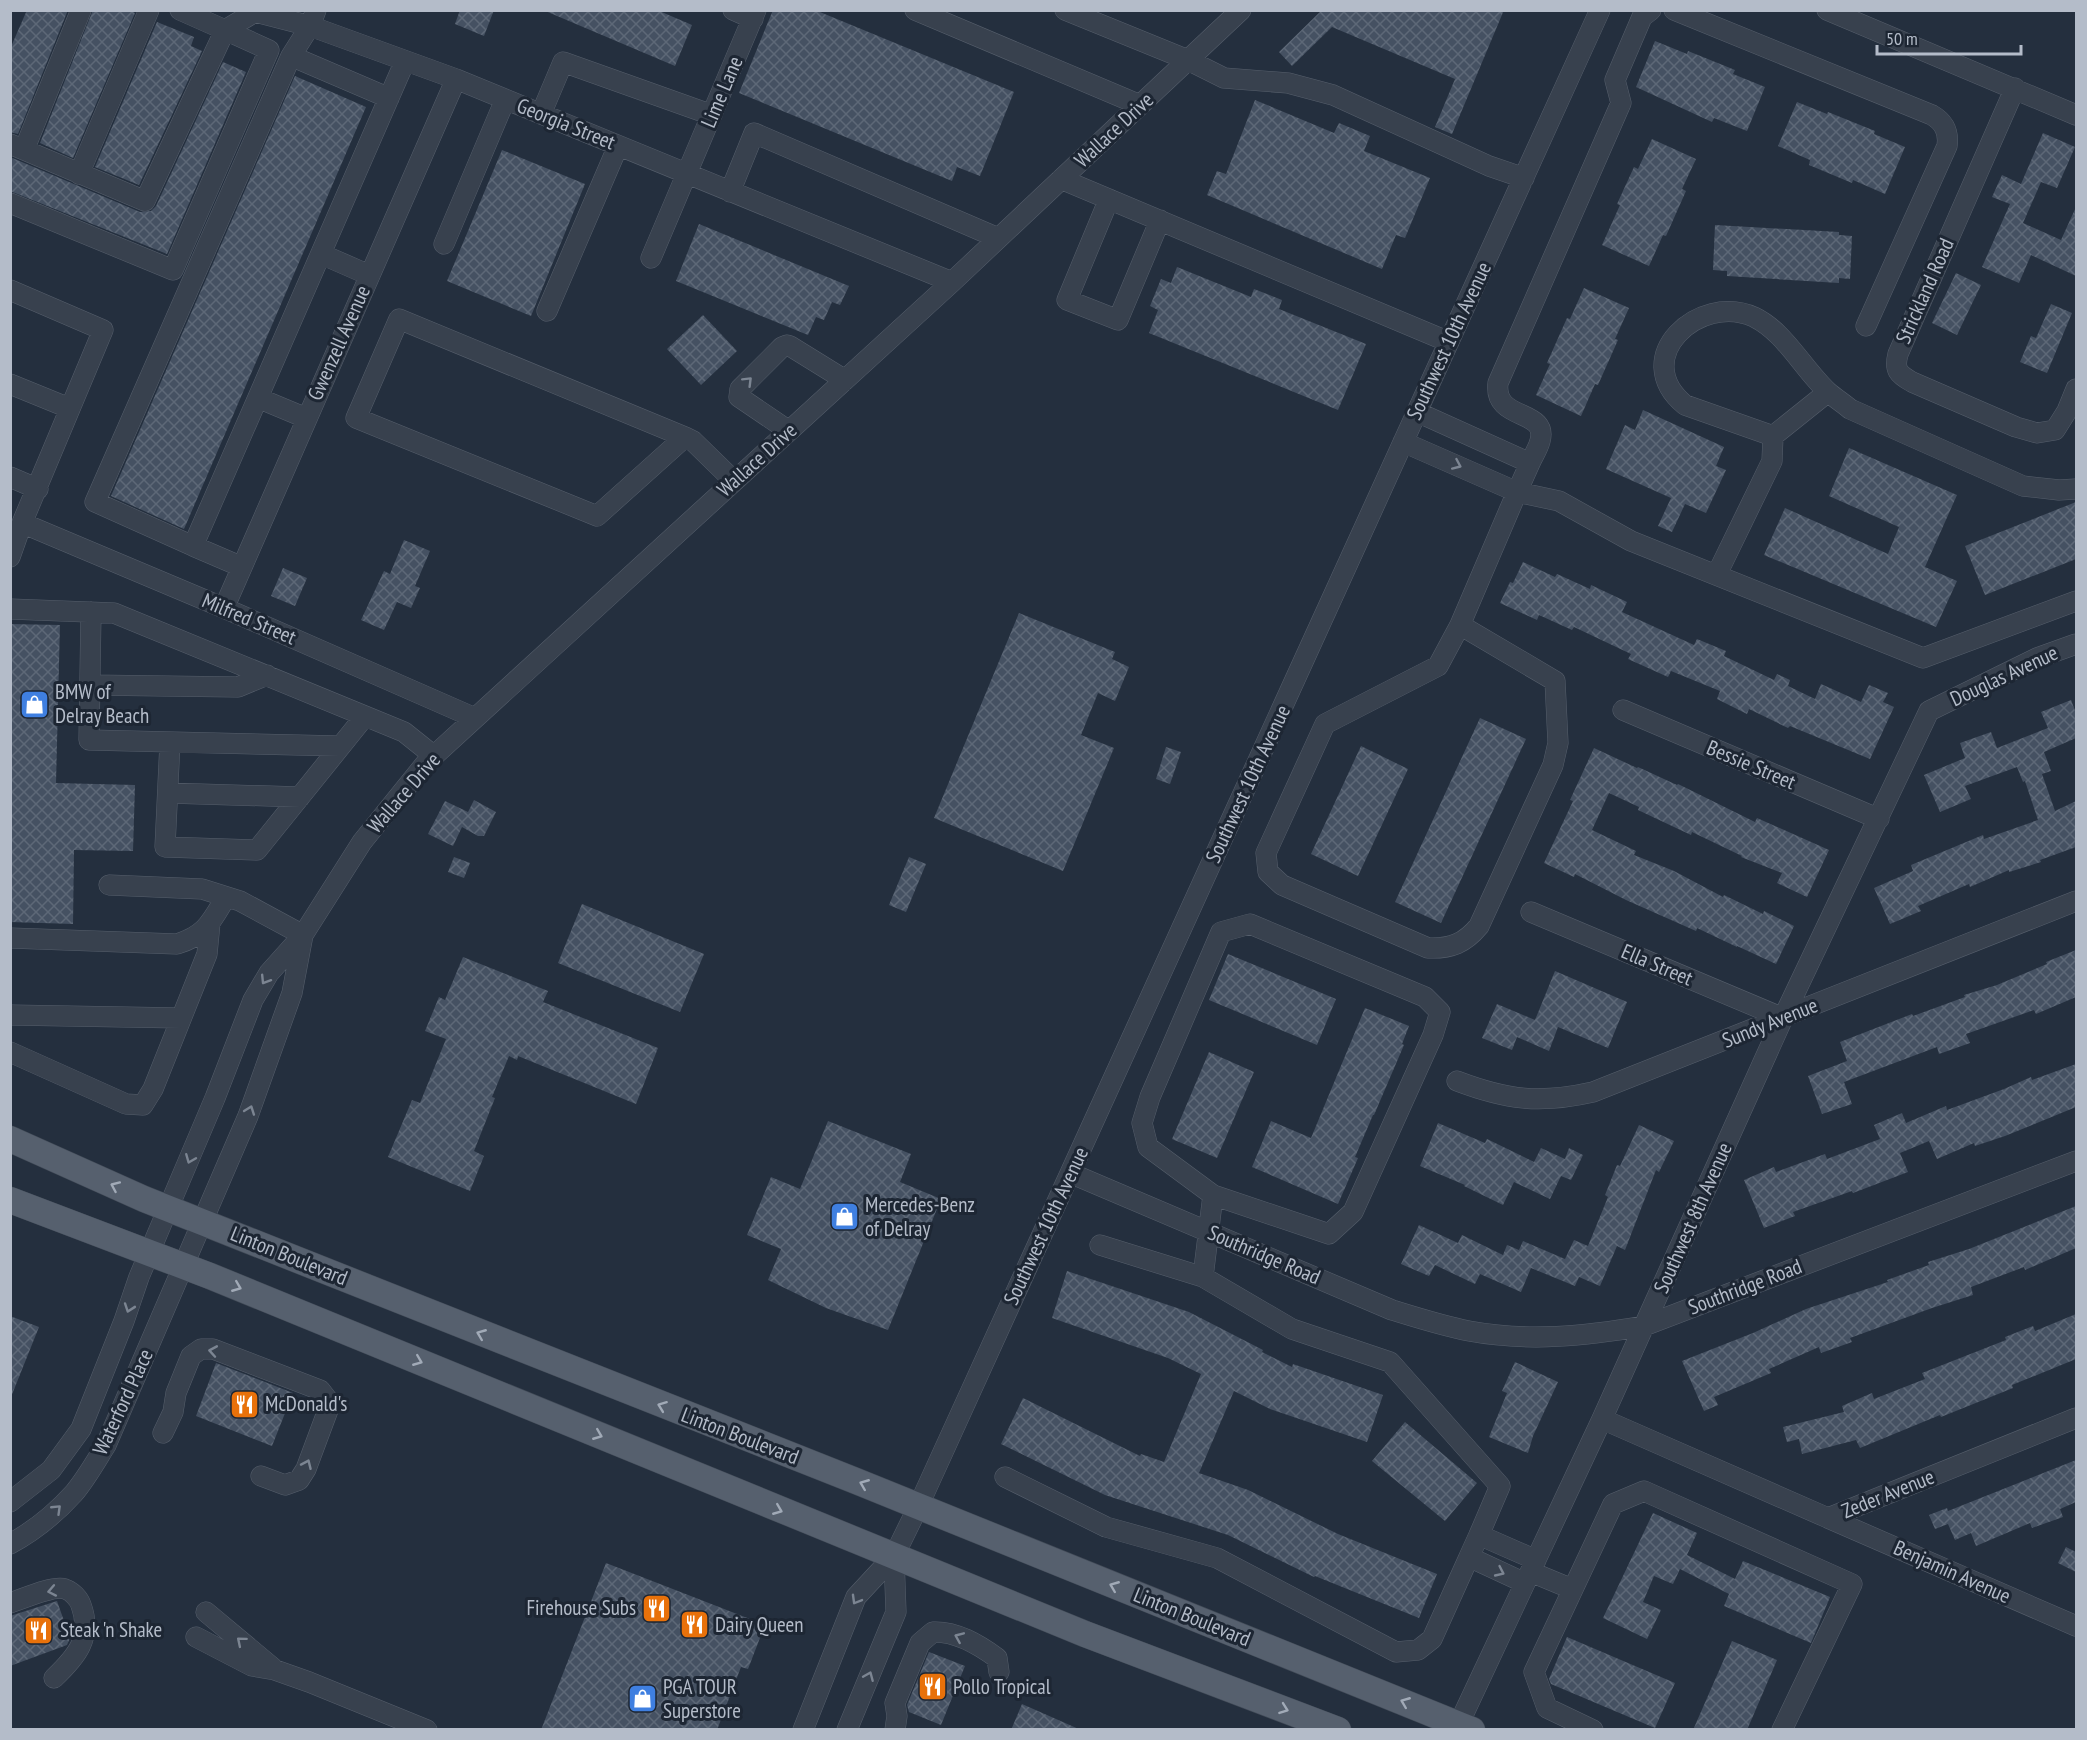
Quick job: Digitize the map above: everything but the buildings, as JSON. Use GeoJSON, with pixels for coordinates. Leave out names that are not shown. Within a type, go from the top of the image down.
{"type":"FeatureCollection","features":[{"type":"Feature","properties":{"kind":"main road","name":"Linton Boulevard"},"geometry":{"type":"LineString","coordinates":[[10,1139],[169,1209],[918,1507],[1462,1728]]}},
{"type":"Feature","properties":{"kind":"main road"},"geometry":{"type":"LineString","coordinates":[[10,1200],[183,1266],[1085,1634],[1338,1730]]}},
{"type":"Feature","properties":{"kind":"street"},"geometry":{"type":"LineString","coordinates":[[81,10],[17,147],[145,201],[225,30]]}},
{"type":"Feature","properties":{"kind":"street"},"geometry":{"type":"LineString","coordinates":[[79,174],[149,10]]}},
{"type":"Feature","properties":{"kind":"street"},"geometry":{"type":"LineString","coordinates":[[10,202],[173,270],[269,51],[180,10]]}},
{"type":"Feature","properties":{"kind":"street"},"geometry":{"type":"LineString","coordinates":[[733,10],[754,15]]}},
{"type":"Feature","properties":{"kind":"street"},"geometry":{"type":"LineString","coordinates":[[915,10],[1140,105]]}},
{"type":"Feature","properties":{"kind":"street"},"geometry":{"type":"LineString","coordinates":[[1065,10],[1188,60],[1224,78],[1288,83],[1333,95],[1489,166],[1524,178]]}},
{"type":"Feature","properties":{"kind":"street","name":"Wallace Drive"},"geometry":{"type":"LineString","coordinates":[[150,1254],[253,1000],[268,973],[303,935],[362,842],[425,764],[952,282],[1241,10]]}},
{"type":"Feature","properties":{"kind":"street","name":"Southwest 10th Avenue"},"geometry":{"type":"LineString","coordinates":[[803,1730],[856,1597],[894,1556],[918,1507],[1600,10]]}},
{"type":"Feature","properties":{"kind":"street"},"geometry":{"type":"LineString","coordinates":[[1460,625],[1555,681],[1558,743],[1553,765],[1479,926],[1470,937],[1457,945],[1443,949],[1428,948],[1282,885],[1268,872],[1266,854],[1325,724],[1438,666],[1460,625],[1540,441],[1539,428],[1530,418],[1506,408],[1501,403],[1497,390],[1498,383],[1621,103],[1615,80],[1642,17],[1651,10]]}},
{"type":"Feature","properties":{"kind":"street"},"geometry":{"type":"LineString","coordinates":[[1674,10],[1932,115],[1944,124],[1947,131],[1947,146],[1866,326]]}},
{"type":"Feature","properties":{"kind":"street"},"geometry":{"type":"LineString","coordinates":[[1827,10],[2076,115]]}},
{"type":"Feature","properties":{"kind":"street","name":"Georgia Street"},"geometry":{"type":"LineString","coordinates":[[225,30],[255,12],[313,18],[405,61],[456,79],[952,282]]}},
{"type":"Feature","properties":{"kind":"street","name":"Lime Lane"},"geometry":{"type":"LineString","coordinates":[[651,258],[754,15]]}},
{"type":"Feature","properties":{"kind":"street"},"geometry":{"type":"LineString","coordinates":[[242,567],[95,502],[291,56],[313,18]]}},
{"type":"Feature","properties":{"kind":"street"},"geometry":{"type":"LineString","coordinates":[[291,56],[389,98]]}},
{"type":"Feature","properties":{"kind":"street"},"geometry":{"type":"LineString","coordinates":[[193,546],[405,61]]}},
{"type":"Feature","properties":{"kind":"street"},"geometry":{"type":"LineString","coordinates":[[541,114],[563,62],[712,115]]}},
{"type":"Feature","properties":{"kind":"street","name":"Gwenzell Avenue"},"geometry":{"type":"LineString","coordinates":[[224,608],[456,79]]}},
{"type":"Feature","properties":{"kind":"street","name":"Strickland Road"},"geometry":{"type":"LineString","coordinates":[[2015,88],[1895,364],[1901,376],[1912,382],[2016,427],[2037,433],[2055,430],[2076,390]]}},
{"type":"Feature","properties":{"kind":"street"},"geometry":{"type":"LineString","coordinates":[[444,244],[505,100]]}},
{"type":"Feature","properties":{"kind":"street"},"geometry":{"type":"LineString","coordinates":[[730,192],[754,133],[998,238]]}},
{"type":"Feature","properties":{"kind":"street"},"geometry":{"type":"LineString","coordinates":[[547,311],[618,146]]}},
{"type":"Feature","properties":{"kind":"street"},"geometry":{"type":"LineString","coordinates":[[1061,179],[1449,342]]}},
{"type":"Feature","properties":{"kind":"street"},"geometry":{"type":"LineString","coordinates":[[1109,199],[1067,300],[1118,320],[1160,220]]}},
{"type":"Feature","properties":{"kind":"street"},"geometry":{"type":"LineString","coordinates":[[321,254],[369,275]]}},
{"type":"Feature","properties":{"kind":"street"},"geometry":{"type":"LineString","coordinates":[[10,290],[103,330],[69,408],[10,557]]}},
{"type":"Feature","properties":{"kind":"street"},"geometry":{"type":"LineString","coordinates":[[1773,436],[1685,405],[1674,396],[1663,369],[1665,354],[1671,341],[1687,325],[1707,314],[1730,312],[1753,317],[1772,330],[1828,392],[1850,409],[2023,486],[2059,490],[2076,489]]}},
{"type":"Feature","properties":{"kind":"street"},"geometry":{"type":"LineString","coordinates":[[685,437],[597,516],[356,418],[399,319],[685,437],[693,441],[734,481]]}},
{"type":"Feature","properties":{"kind":"street"},"geometry":{"type":"LineString","coordinates":[[789,431],[739,397],[738,393],[782,346],[790,346],[845,380]]}},
{"type":"Feature","properties":{"kind":"street"},"geometry":{"type":"LineString","coordinates":[[10,384],[69,408]]}},
{"type":"Feature","properties":{"kind":"street"},"geometry":{"type":"LineString","coordinates":[[1717,574],[1772,461],[1773,436],[1828,392]]}},
{"type":"Feature","properties":{"kind":"street"},"geometry":{"type":"LineString","coordinates":[[258,398],[306,418]]}},
{"type":"Feature","properties":{"kind":"street"},"geometry":{"type":"LineString","coordinates":[[1417,412],[1530,463]]}},
{"type":"Feature","properties":{"kind":"street"},"geometry":{"type":"LineString","coordinates":[[1403,442],[1517,492],[1558,501],[1631,541],[1923,658],[2076,601]]}},
{"type":"Feature","properties":{"kind":"street"},"geometry":{"type":"LineString","coordinates":[[10,477],[38,489]]}},
{"type":"Feature","properties":{"kind":"street","name":"Milfred Street"},"geometry":{"type":"LineString","coordinates":[[22,523],[475,718]]}},
{"type":"Feature","properties":{"kind":"street"},"geometry":{"type":"LineString","coordinates":[[10,609],[114,613],[404,732],[434,756]]}},
{"type":"Feature","properties":{"kind":"street"},"geometry":{"type":"LineString","coordinates":[[91,612],[88,740],[340,746]]}},
{"type":"Feature","properties":{"kind":"street","name":"Douglas Avenue"},"geometry":{"type":"LineString","coordinates":[[1932,709],[2037,658],[2076,644]]}},
{"type":"Feature","properties":{"kind":"street"},"geometry":{"type":"LineString","coordinates":[[90,685],[238,687],[267,675]]}},
{"type":"Feature","properties":{"kind":"street","name":"Southwest 8th Avenue"},"geometry":{"type":"LineString","coordinates":[[1462,1728],[1783,1018],[1929,711],[1932,709]]}},
{"type":"Feature","properties":{"kind":"street","name":"Bessie Street"},"geometry":{"type":"LineString","coordinates":[[1623,710],[1879,819]]}},
{"type":"Feature","properties":{"kind":"street"},"geometry":{"type":"LineString","coordinates":[[170,742],[165,847],[257,849],[364,716]]}},
{"type":"Feature","properties":{"kind":"street"},"geometry":{"type":"LineString","coordinates":[[168,792],[300,797]]}},
{"type":"Feature","properties":{"kind":"street"},"geometry":{"type":"LineString","coordinates":[[109,885],[202,889],[240,901],[303,935]]}},
{"type":"Feature","properties":{"kind":"street"},"geometry":{"type":"LineString","coordinates":[[10,938],[177,944],[195,938],[210,923],[226,897]]}},
{"type":"Feature","properties":{"kind":"street","name":"Sundy Avenue"},"geometry":{"type":"LineString","coordinates":[[1457,1081],[1508,1097],[1536,1100],[1565,1098],[1608,1087],[2076,901]]}},
{"type":"Feature","properties":{"kind":"street","name":"Ella Street"},"geometry":{"type":"LineString","coordinates":[[1532,912],[1783,1018]]}},
{"type":"Feature","properties":{"kind":"street"},"geometry":{"type":"LineString","coordinates":[[10,1052],[126,1104],[143,1104],[153,1089],[207,954],[210,923]]}},
{"type":"Feature","properties":{"kind":"street"},"geometry":{"type":"LineString","coordinates":[[1250,924],[1425,997],[1440,1012],[1433,1035],[1353,1212],[1329,1234],[1213,1195],[1148,1147],[1142,1123],[1150,1097],[1221,932],[1250,924]]}},
{"type":"Feature","properties":{"kind":"street","name":"Wallace Drive"},"geometry":{"type":"LineString","coordinates":[[183,1266],[248,1116],[292,993],[303,935]]}},
{"type":"Feature","properties":{"kind":"street"},"geometry":{"type":"LineString","coordinates":[[10,1015],[181,1018]]}},
{"type":"Feature","properties":{"kind":"street","name":"Southridge Road"},"geometry":{"type":"LineString","coordinates":[[1070,1173],[1392,1310],[1449,1327],[1519,1337],[1559,1337],[1601,1334],[1644,1326],[2076,1161]]}},
{"type":"Feature","properties":{"kind":"street"},"geometry":{"type":"LineString","coordinates":[[1203,1277],[1213,1195]]}},
{"type":"Feature","properties":{"kind":"street"},"geometry":{"type":"LineString","coordinates":[[1005,1477],[1106,1527],[1217,1558],[1396,1652],[1418,1650],[1432,1639],[1500,1486],[1390,1362],[1292,1329],[1203,1277],[1100,1245]]}},
{"type":"Feature","properties":{"kind":"street","name":"Waterford Place"},"geometry":{"type":"LineString","coordinates":[[10,1502],[51,1470],[81,1429],[150,1254]]}},
{"type":"Feature","properties":{"kind":"street","name":"Waterford Place"},"geometry":{"type":"LineString","coordinates":[[10,1544],[24,1537],[75,1492],[106,1445],[183,1266]]}},
{"type":"Feature","properties":{"kind":"street"},"geometry":{"type":"LineString","coordinates":[[163,1433],[173,1412],[176,1393],[191,1356],[201,1349],[213,1348],[320,1390],[327,1399],[328,1410],[306,1469],[299,1480],[285,1485],[261,1476]]}},
{"type":"Feature","properties":{"kind":"street","name":"Zeder Avenue"},"geometry":{"type":"LineString","coordinates":[[1602,1419],[1828,1518],[2076,1418]]}},
{"type":"Feature","properties":{"kind":"street"},"geometry":{"type":"LineString","coordinates":[[1593,1730],[1547,1708],[1534,1672],[1613,1504],[1644,1491],[1852,1584],[1782,1730]]}},
{"type":"Feature","properties":{"kind":"street","name":"Benjamin Avenue"},"geometry":{"type":"LineString","coordinates":[[1828,1518],[2076,1626]]}},
{"type":"Feature","properties":{"kind":"street"},"geometry":{"type":"LineString","coordinates":[[1479,1535],[1531,1572]]}},
{"type":"Feature","properties":{"kind":"street","name":"Southwest 10th Avenue"},"geometry":{"type":"LineString","coordinates":[[847,1730],[896,1612],[894,1556]]}},
{"type":"Feature","properties":{"kind":"street"},"geometry":{"type":"LineString","coordinates":[[1469,1557],[1531,1572],[1572,1589]]}},
{"type":"Feature","properties":{"kind":"street"},"geometry":{"type":"LineString","coordinates":[[10,1603],[53,1589],[65,1589],[79,1599],[85,1617],[84,1639],[73,1660],[54,1678]]}},
{"type":"Feature","properties":{"kind":"street"},"geometry":{"type":"LineString","coordinates":[[206,1612],[275,1670]]}},
{"type":"Feature","properties":{"kind":"street"},"geometry":{"type":"LineString","coordinates":[[895,1730],[897,1716],[895,1703],[920,1643],[933,1632],[947,1632],[983,1647],[997,1658],[999,1672]]}},
{"type":"Feature","properties":{"kind":"street"},"geometry":{"type":"LineString","coordinates":[[196,1637],[252,1666],[275,1670],[427,1730]]}},
{"type":"Feature","properties":{"kind":"place","name":"BMW of Delray Beach"},"geometry":{"type":"Point","coordinates":[34,704]}},
{"type":"Feature","properties":{"kind":"place","name":"Mercedes-Benz of Delray"},"geometry":{"type":"Point","coordinates":[844,1217]}},
{"type":"Feature","properties":{"kind":"place","name":"McDonald's"},"geometry":{"type":"Point","coordinates":[244,1404]}},
{"type":"Feature","properties":{"kind":"place","name":"Firehouse Subs"},"geometry":{"type":"Point","coordinates":[657,1608]}},
{"type":"Feature","properties":{"kind":"place","name":"Dairy Queen"},"geometry":{"type":"Point","coordinates":[694,1625]}},
{"type":"Feature","properties":{"kind":"place","name":"Steak 'n Shake"},"geometry":{"type":"Point","coordinates":[39,1630]}},
{"type":"Feature","properties":{"kind":"place","name":"Pollo Tropical"},"geometry":{"type":"Point","coordinates":[932,1687]}},
{"type":"Feature","properties":{"kind":"place","name":"PGA TOUR Superstore"},"geometry":{"type":"Point","coordinates":[642,1699]}}]}
